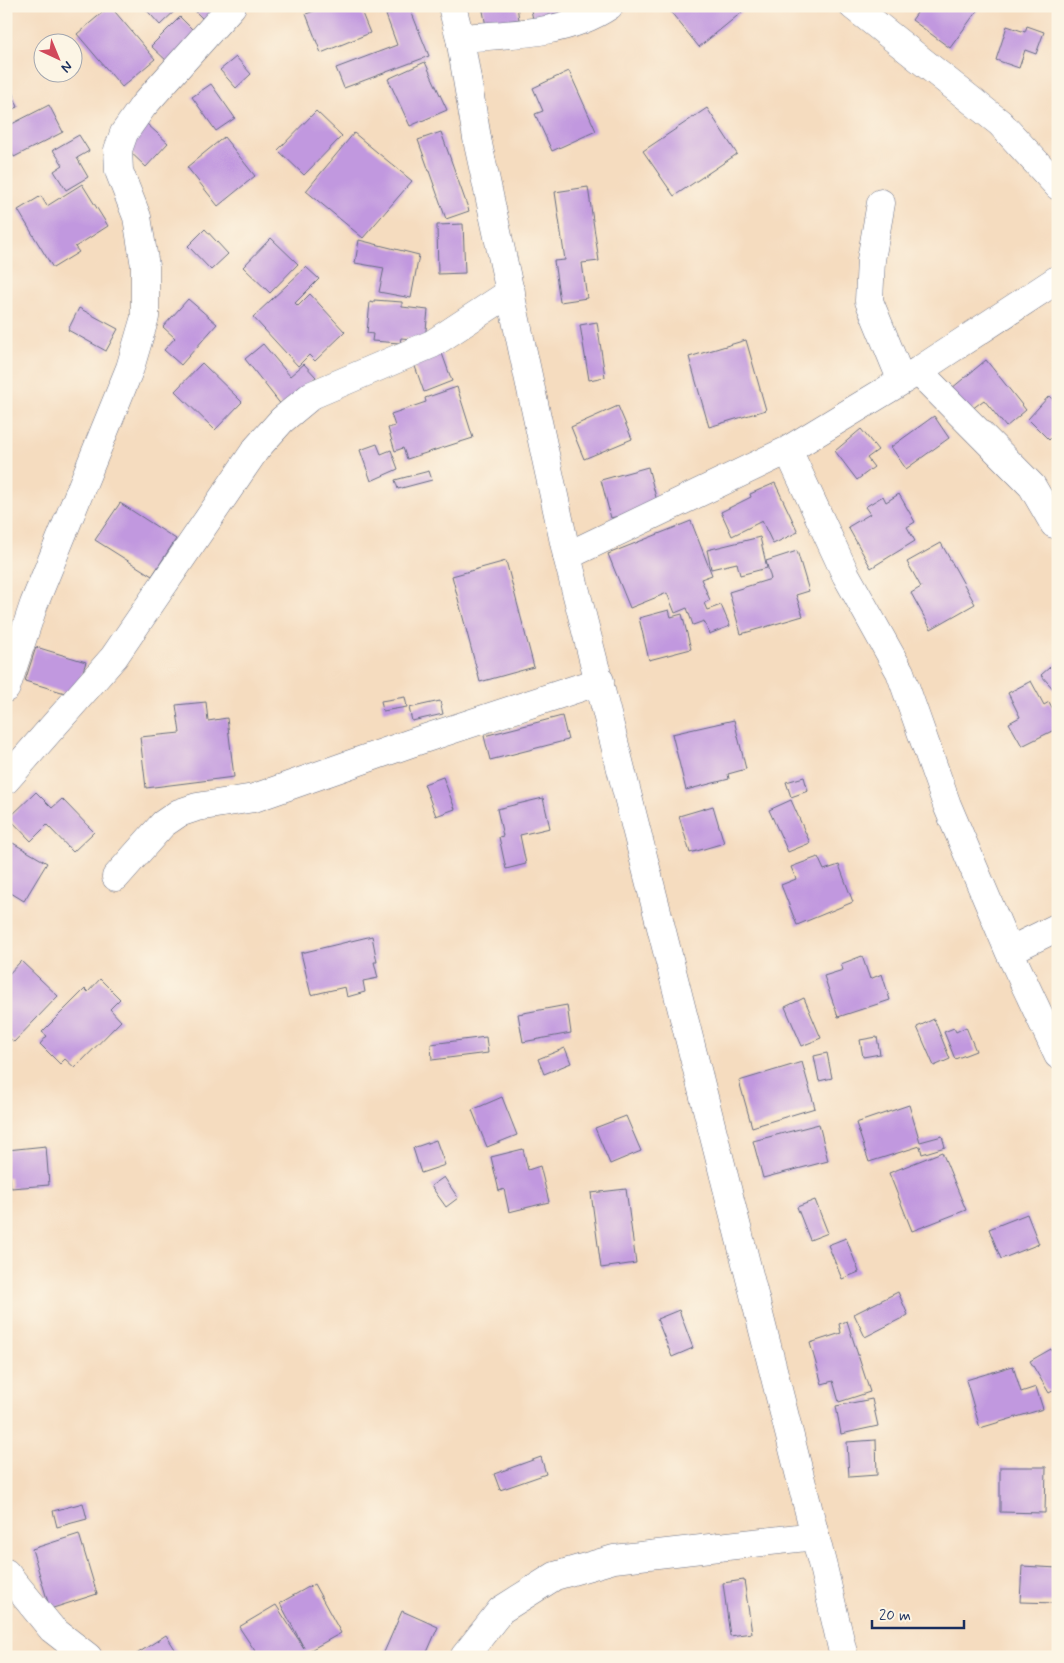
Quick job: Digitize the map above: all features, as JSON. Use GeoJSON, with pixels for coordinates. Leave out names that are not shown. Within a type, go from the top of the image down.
{"type":"FeatureCollection","features":[{"type":"Feature","properties":{"kind":"street"},"geometry":{"type":"LineString","coordinates":[[6,688],[34,604],[130,368],[145,317],[145,266],[137,217],[119,171],[118,150],[124,133],[143,106],[232,6]]}},
{"type":"Feature","properties":{"kind":"street"},"geometry":{"type":"LineString","coordinates":[[452,6],[460,38],[478,144],[568,556],[844,1657]]}},
{"type":"Feature","properties":{"kind":"street"},"geometry":{"type":"LineString","coordinates":[[460,38],[541,31],[594,16],[609,6]]}},
{"type":"Feature","properties":{"kind":"street"},"geometry":{"type":"LineString","coordinates":[[853,6],[1000,123],[1058,186]]}},
{"type":"Feature","properties":{"kind":"street"},"geometry":{"type":"LineString","coordinates":[[882,203],[871,260],[868,301],[909,375],[1032,486],[1054,524]]}},
{"type":"Feature","properties":{"kind":"street"},"geometry":{"type":"LineString","coordinates":[[568,556],[788,450],[909,375],[1058,278]]}},
{"type":"Feature","properties":{"kind":"street"},"geometry":{"type":"LineString","coordinates":[[6,780],[114,657],[256,448],[282,420],[312,395],[432,344],[511,292]]}},
{"type":"Feature","properties":{"kind":"street"},"geometry":{"type":"LineString","coordinates":[[788,450],[846,574],[900,672],[946,805],[1009,951],[1058,1055]]}},
{"type":"Feature","properties":{"kind":"street"},"geometry":{"type":"LineString","coordinates":[[116,877],[163,824],[179,813],[197,807],[254,798],[411,742],[600,681]]}},
{"type":"Feature","properties":{"kind":"street"},"geometry":{"type":"LineString","coordinates":[[1009,951],[1058,927]]}},
{"type":"Feature","properties":{"kind":"street"},"geometry":{"type":"LineString","coordinates":[[464,1657],[502,1610],[555,1576],[614,1559],[815,1536]]}},
{"type":"Feature","properties":{"kind":"street"},"geometry":{"type":"LineString","coordinates":[[6,1573],[52,1629],[88,1657]]}},
{"type":"Feature","properties":{"kind":"building"},"geometry":{"type":"Polygon","coordinates":[[[110,6],[155,59],[122,87],[82,40],[82,32],[79,32],[110,6]]]}},
{"type":"Feature","properties":{"kind":"building"},"geometry":{"type":"Polygon","coordinates":[[[143,6],[180,6],[160,25],[143,6]]]}},
{"type":"Feature","properties":{"kind":"building"},"geometry":{"type":"Polygon","coordinates":[[[190,6],[219,6],[205,21],[190,6]]]}},
{"type":"Feature","properties":{"kind":"building"},"geometry":{"type":"Polygon","coordinates":[[[327,6],[359,6],[370,33],[321,53],[306,14],[327,6]]]}},
{"type":"Feature","properties":{"kind":"building"},"geometry":{"type":"Polygon","coordinates":[[[376,6],[394,6],[380,14],[376,6]]]}},
{"type":"Feature","properties":{"kind":"building"},"geometry":{"type":"Polygon","coordinates":[[[409,6],[429,56],[344,88],[336,68],[397,45],[386,15],[409,6]]]}},
{"type":"Feature","properties":{"kind":"building"},"geometry":{"type":"Polygon","coordinates":[[[482,6],[517,6],[519,20],[486,26],[482,6]]]}},
{"type":"Feature","properties":{"kind":"building"},"geometry":{"type":"Polygon","coordinates":[[[545,6],[596,6],[535,28],[531,10],[545,6]]]}},
{"type":"Feature","properties":{"kind":"building"},"geometry":{"type":"Polygon","coordinates":[[[666,6],[737,6],[742,12],[699,47],[666,6]]]}},
{"type":"Feature","properties":{"kind":"building"},"geometry":{"type":"Polygon","coordinates":[[[922,6],[977,6],[979,8],[950,48],[912,20],[922,6]]]}},
{"type":"Feature","properties":{"kind":"building"},"geometry":{"type":"Polygon","coordinates":[[[180,17],[197,34],[169,63],[151,46],[180,17]]]}},
{"type":"Feature","properties":{"kind":"building"},"geometry":{"type":"Polygon","coordinates":[[[1007,26],[1025,32],[1027,26],[1044,32],[1036,54],[1025,50],[1019,68],[996,60],[1007,26]]]}},
{"type":"Feature","properties":{"kind":"building"},"geometry":{"type":"Polygon","coordinates":[[[236,57],[251,74],[236,88],[220,70],[236,57]]]}},
{"type":"Feature","properties":{"kind":"building"},"geometry":{"type":"Polygon","coordinates":[[[425,62],[447,110],[410,126],[388,79],[425,62]]]}},
{"type":"Feature","properties":{"kind":"building"},"geometry":{"type":"Polygon","coordinates":[[[569,71],[596,131],[552,151],[535,114],[543,111],[533,88],[569,71]]]}},
{"type":"Feature","properties":{"kind":"building"},"geometry":{"type":"Polygon","coordinates":[[[211,84],[235,118],[216,131],[192,97],[211,84]]]}},
{"type":"Feature","properties":{"kind":"building"},"geometry":{"type":"Polygon","coordinates":[[[10,87],[18,107],[6,112],[6,88],[10,87]]]}},
{"type":"Feature","properties":{"kind":"building"},"geometry":{"type":"Polygon","coordinates":[[[49,105],[63,132],[14,157],[6,142],[6,127],[49,105]]]}},
{"type":"Feature","properties":{"kind":"building"},"geometry":{"type":"Polygon","coordinates":[[[707,108],[737,154],[674,196],[643,151],[707,108]]]}},
{"type":"Feature","properties":{"kind":"building"},"geometry":{"type":"Polygon","coordinates":[[[316,111],[342,136],[304,175],[278,150],[316,111]]]}},
{"type":"Feature","properties":{"kind":"building"},"geometry":{"type":"Polygon","coordinates":[[[147,124],[168,143],[146,167],[125,147],[147,124]]]}},
{"type":"Feature","properties":{"kind":"building"},"geometry":{"type":"Polygon","coordinates":[[[441,132],[469,211],[446,219],[418,140],[441,132]]]}},
{"type":"Feature","properties":{"kind":"building"},"geometry":{"type":"Polygon","coordinates":[[[354,133],[412,181],[363,238],[306,191],[354,133]]]}},
{"type":"Feature","properties":{"kind":"building"},"geometry":{"type":"Polygon","coordinates":[[[79,135],[89,151],[77,158],[88,177],[66,190],[54,171],[63,165],[53,150],[79,135]]]}},
{"type":"Feature","properties":{"kind":"building"},"geometry":{"type":"Polygon","coordinates":[[[224,137],[255,176],[218,206],[187,167],[224,137]]]}},
{"type":"Feature","properties":{"kind":"building"},"geometry":{"type":"Polygon","coordinates":[[[82,184],[108,226],[75,247],[79,252],[53,268],[18,210],[41,196],[47,206],[82,184]]]}},
{"type":"Feature","properties":{"kind":"building"},"geometry":{"type":"Polygon","coordinates":[[[588,187],[599,261],[582,263],[587,298],[560,302],[554,261],[565,260],[555,192],[588,187]]]}},
{"type":"Feature","properties":{"kind":"building"},"geometry":{"type":"Polygon","coordinates":[[[463,224],[465,273],[438,274],[437,225],[463,224]]]}},
{"type":"Feature","properties":{"kind":"building"},"geometry":{"type":"Polygon","coordinates":[[[205,229],[228,254],[211,270],[188,246],[205,229]]]}},
{"type":"Feature","properties":{"kind":"building"},"geometry":{"type":"Polygon","coordinates":[[[271,238],[298,264],[270,293],[243,267],[271,238]]]}},
{"type":"Feature","properties":{"kind":"building"},"geometry":{"type":"Polygon","coordinates":[[[359,240],[419,255],[411,298],[379,292],[384,268],[355,263],[359,240]]]}},
{"type":"Feature","properties":{"kind":"building"},"geometry":{"type":"Polygon","coordinates":[[[306,267],[319,279],[295,303],[298,306],[310,294],[345,332],[315,361],[309,355],[298,366],[253,317],[306,267]]]}},
{"type":"Feature","properties":{"kind":"building"},"geometry":{"type":"Polygon","coordinates":[[[188,299],[217,324],[181,365],[164,350],[175,338],[163,327],[188,299]]]}},
{"type":"Feature","properties":{"kind":"building"},"geometry":{"type":"Polygon","coordinates":[[[374,300],[402,302],[402,307],[428,310],[425,340],[401,338],[400,343],[372,341],[373,334],[367,333],[370,302],[374,303],[374,300]]]}},
{"type":"Feature","properties":{"kind":"building"},"geometry":{"type":"Polygon","coordinates":[[[79,308],[118,329],[106,351],[68,330],[79,308]]]}},
{"type":"Feature","properties":{"kind":"building"},"geometry":{"type":"Polygon","coordinates":[[[597,322],[605,377],[589,380],[580,325],[597,322]]]}},
{"type":"Feature","properties":{"kind":"building"},"geometry":{"type":"Polygon","coordinates":[[[746,340],[766,410],[709,427],[689,357],[746,340]]]}},
{"type":"Feature","properties":{"kind":"building"},"geometry":{"type":"Polygon","coordinates":[[[263,344],[290,376],[304,364],[316,377],[282,406],[245,359],[263,344]]]}},
{"type":"Feature","properties":{"kind":"building"},"geometry":{"type":"Polygon","coordinates":[[[440,348],[452,381],[424,392],[412,358],[440,348]]]}},
{"type":"Feature","properties":{"kind":"building"},"geometry":{"type":"Polygon","coordinates":[[[986,360],[1026,410],[1006,427],[984,400],[964,415],[946,393],[986,360]]]}},
{"type":"Feature","properties":{"kind":"building"},"geometry":{"type":"Polygon","coordinates":[[[202,363],[242,402],[215,430],[175,391],[202,363]]]}},
{"type":"Feature","properties":{"kind":"building"},"geometry":{"type":"Polygon","coordinates":[[[457,387],[473,438],[407,459],[403,448],[395,451],[388,428],[395,426],[391,414],[426,402],[425,398],[457,387]]]}},
{"type":"Feature","properties":{"kind":"building"},"geometry":{"type":"Polygon","coordinates":[[[1049,396],[1058,404],[1058,431],[1049,440],[1028,419],[1049,396]]]}},
{"type":"Feature","properties":{"kind":"building"},"geometry":{"type":"Polygon","coordinates":[[[618,406],[632,439],[584,459],[571,427],[618,406]]]}},
{"type":"Feature","properties":{"kind":"building"},"geometry":{"type":"Polygon","coordinates":[[[934,416],[949,438],[906,469],[891,447],[934,416]]]}},
{"type":"Feature","properties":{"kind":"building"},"geometry":{"type":"Polygon","coordinates":[[[861,429],[878,450],[867,458],[874,467],[857,480],[835,451],[861,429]]]}},
{"type":"Feature","properties":{"kind":"building"},"geometry":{"type":"Polygon","coordinates":[[[377,444],[381,454],[391,450],[398,469],[371,481],[360,450],[377,444]]]}},
{"type":"Feature","properties":{"kind":"building"},"geometry":{"type":"Polygon","coordinates":[[[648,467],[658,505],[611,518],[601,480],[648,467]]]}},
{"type":"Feature","properties":{"kind":"building"},"geometry":{"type":"Polygon","coordinates":[[[429,471],[432,480],[398,489],[395,480],[429,471]]]}},
{"type":"Feature","properties":{"kind":"building"},"geometry":{"type":"Polygon","coordinates":[[[775,483],[798,532],[773,544],[762,521],[732,536],[721,512],[751,497],[750,494],[775,483]]]}},
{"type":"Feature","properties":{"kind":"building"},"geometry":{"type":"Polygon","coordinates":[[[899,494],[915,522],[907,527],[915,541],[871,568],[848,527],[870,514],[865,507],[883,496],[886,502],[899,494]]]}},
{"type":"Feature","properties":{"kind":"building"},"geometry":{"type":"Polygon","coordinates":[[[120,503],[176,539],[152,576],[95,540],[120,503]]]}},
{"type":"Feature","properties":{"kind":"building"},"geometry":{"type":"Polygon","coordinates":[[[691,521],[712,575],[701,579],[710,600],[704,603],[707,610],[721,605],[730,626],[709,634],[704,621],[693,625],[687,608],[675,613],[667,593],[630,608],[608,554],[691,521]]]}},
{"type":"Feature","properties":{"kind":"building"},"geometry":{"type":"Polygon","coordinates":[[[760,537],[767,568],[740,575],[737,563],[711,569],[707,550],[760,537]]]}},
{"type":"Feature","properties":{"kind":"building"},"geometry":{"type":"Polygon","coordinates":[[[941,543],[975,604],[931,629],[911,593],[921,587],[907,562],[941,543]]]}},
{"type":"Feature","properties":{"kind":"building"},"geometry":{"type":"Polygon","coordinates":[[[797,551],[809,591],[796,595],[803,616],[741,634],[729,592],[771,579],[766,561],[797,551]]]}},
{"type":"Feature","properties":{"kind":"building"},"geometry":{"type":"Polygon","coordinates":[[[506,561],[534,667],[480,682],[452,576],[506,561]]]}},
{"type":"Feature","properties":{"kind":"building"},"geometry":{"type":"Polygon","coordinates":[[[669,610],[671,617],[682,614],[691,649],[649,660],[639,618],[669,610]]]}},
{"type":"Feature","properties":{"kind":"building"},"geometry":{"type":"Polygon","coordinates":[[[36,647],[86,662],[75,696],[25,681],[36,647]]]}},
{"type":"Feature","properties":{"kind":"building"},"geometry":{"type":"Polygon","coordinates":[[[1058,660],[1058,688],[1055,691],[1041,675],[1058,660]]]}},
{"type":"Feature","properties":{"kind":"building"},"geometry":{"type":"Polygon","coordinates":[[[1031,681],[1044,705],[1049,702],[1058,718],[1058,728],[1022,746],[1009,723],[1020,717],[1008,693],[1031,681]]]}},
{"type":"Feature","properties":{"kind":"building"},"geometry":{"type":"Polygon","coordinates":[[[405,697],[407,707],[383,711],[381,701],[405,697]]]}},
{"type":"Feature","properties":{"kind":"building"},"geometry":{"type":"Polygon","coordinates":[[[440,701],[443,714],[412,721],[409,708],[440,701]]]}},
{"type":"Feature","properties":{"kind":"building"},"geometry":{"type":"Polygon","coordinates":[[[206,702],[208,721],[227,718],[234,777],[146,788],[140,737],[180,733],[176,705],[206,702]]]}},
{"type":"Feature","properties":{"kind":"building"},"geometry":{"type":"Polygon","coordinates":[[[562,716],[568,740],[490,760],[484,736],[562,716]]]}},
{"type":"Feature","properties":{"kind":"building"},"geometry":{"type":"Polygon","coordinates":[[[734,720],[746,769],[728,774],[729,779],[686,790],[672,734],[734,720]]]}},
{"type":"Feature","properties":{"kind":"building"},"geometry":{"type":"Polygon","coordinates":[[[443,777],[455,809],[436,816],[424,784],[443,777]]]}},
{"type":"Feature","properties":{"kind":"building"},"geometry":{"type":"Polygon","coordinates":[[[804,777],[808,791],[791,797],[786,782],[804,777]]]}},
{"type":"Feature","properties":{"kind":"building"},"geometry":{"type":"Polygon","coordinates":[[[36,792],[52,808],[62,799],[94,832],[73,852],[47,825],[31,841],[9,818],[36,792]]]}},
{"type":"Feature","properties":{"kind":"building"},"geometry":{"type":"Polygon","coordinates":[[[543,798],[550,828],[520,835],[526,864],[506,869],[499,837],[503,836],[497,809],[543,798]]]}},
{"type":"Feature","properties":{"kind":"building"},"geometry":{"type":"Polygon","coordinates":[[[791,800],[810,843],[788,852],[769,810],[791,800]]]}},
{"type":"Feature","properties":{"kind":"building"},"geometry":{"type":"Polygon","coordinates":[[[713,806],[724,843],[690,853],[679,816],[713,806]]]}},
{"type":"Feature","properties":{"kind":"building"},"geometry":{"type":"Polygon","coordinates":[[[6,839],[47,863],[24,901],[6,890],[6,839]]]}},
{"type":"Feature","properties":{"kind":"building"},"geometry":{"type":"Polygon","coordinates":[[[818,857],[824,870],[839,865],[853,902],[797,925],[781,885],[796,879],[791,867],[818,857]]]}},
{"type":"Feature","properties":{"kind":"building"},"geometry":{"type":"Polygon","coordinates":[[[372,936],[377,962],[374,962],[378,978],[363,981],[365,992],[347,997],[345,987],[311,995],[301,953],[372,936]]]}},
{"type":"Feature","properties":{"kind":"building"},"geometry":{"type":"Polygon","coordinates":[[[862,956],[870,979],[882,974],[890,1000],[838,1017],[824,976],[843,970],[841,964],[862,956]]]}},
{"type":"Feature","properties":{"kind":"building"},"geometry":{"type":"Polygon","coordinates":[[[21,961],[58,996],[14,1042],[6,1035],[6,977],[21,961]]]}},
{"type":"Feature","properties":{"kind":"building"},"geometry":{"type":"Polygon","coordinates":[[[100,979],[120,999],[110,1009],[121,1021],[75,1068],[65,1059],[60,1064],[40,1044],[47,1036],[42,1032],[85,989],[88,992],[100,979]]]}},
{"type":"Feature","properties":{"kind":"building"},"geometry":{"type":"Polygon","coordinates":[[[804,998],[821,1038],[802,1046],[785,1007],[804,998]]]}},
{"type":"Feature","properties":{"kind":"building"},"geometry":{"type":"Polygon","coordinates":[[[567,1005],[571,1033],[523,1042],[518,1014],[567,1005]]]}},
{"type":"Feature","properties":{"kind":"building"},"geometry":{"type":"Polygon","coordinates":[[[934,1019],[950,1059],[934,1066],[917,1027],[934,1019]]]}},
{"type":"Feature","properties":{"kind":"building"},"geometry":{"type":"Polygon","coordinates":[[[966,1027],[976,1051],[955,1059],[944,1032],[954,1028],[956,1032],[966,1027]]]}},
{"type":"Feature","properties":{"kind":"building"},"geometry":{"type":"Polygon","coordinates":[[[486,1037],[488,1053],[432,1060],[431,1044],[486,1037]]]}},
{"type":"Feature","properties":{"kind":"building"},"geometry":{"type":"Polygon","coordinates":[[[877,1037],[880,1054],[863,1057],[860,1040],[877,1037]]]}},
{"type":"Feature","properties":{"kind":"building"},"geometry":{"type":"Polygon","coordinates":[[[565,1048],[571,1063],[544,1074],[538,1059],[565,1048]]]}},
{"type":"Feature","properties":{"kind":"building"},"geometry":{"type":"Polygon","coordinates":[[[827,1053],[832,1078],[819,1081],[814,1056],[827,1053]]]}},
{"type":"Feature","properties":{"kind":"building"},"geometry":{"type":"Polygon","coordinates":[[[802,1062],[815,1108],[752,1127],[739,1081],[802,1062]]]}},
{"type":"Feature","properties":{"kind":"building"},"geometry":{"type":"Polygon","coordinates":[[[502,1097],[517,1135],[487,1147],[472,1110],[502,1097]]]}},
{"type":"Feature","properties":{"kind":"building"},"geometry":{"type":"Polygon","coordinates":[[[909,1105],[920,1142],[942,1136],[945,1147],[922,1154],[920,1146],[869,1162],[856,1123],[909,1105]]]}},
{"type":"Feature","properties":{"kind":"building"},"geometry":{"type":"Polygon","coordinates":[[[626,1116],[641,1151],[610,1164],[595,1128],[626,1116]]]}},
{"type":"Feature","properties":{"kind":"building"},"geometry":{"type":"Polygon","coordinates":[[[819,1124],[828,1161],[763,1178],[753,1141],[819,1124]]]}},
{"type":"Feature","properties":{"kind":"building"},"geometry":{"type":"Polygon","coordinates":[[[436,1140],[445,1165],[421,1173],[413,1148],[436,1140]]]}},
{"type":"Feature","properties":{"kind":"building"},"geometry":{"type":"Polygon","coordinates":[[[46,1146],[49,1185],[11,1188],[10,1177],[6,1177],[7,1150],[46,1146]]]}},
{"type":"Feature","properties":{"kind":"building"},"geometry":{"type":"Polygon","coordinates":[[[523,1149],[528,1170],[540,1166],[549,1202],[509,1212],[504,1189],[499,1191],[491,1157],[523,1149]]]}},
{"type":"Feature","properties":{"kind":"building"},"geometry":{"type":"Polygon","coordinates":[[[942,1152],[966,1210],[912,1231],[889,1173],[942,1152]]]}},
{"type":"Feature","properties":{"kind":"building"},"geometry":{"type":"Polygon","coordinates":[[[444,1177],[458,1198],[446,1207],[431,1186],[444,1177]]]}},
{"type":"Feature","properties":{"kind":"building"},"geometry":{"type":"Polygon","coordinates":[[[626,1189],[636,1263],[601,1268],[591,1193],[626,1189]]]}},
{"type":"Feature","properties":{"kind":"building"},"geometry":{"type":"Polygon","coordinates":[[[815,1200],[828,1233],[810,1240],[797,1207],[815,1200]]]}},
{"type":"Feature","properties":{"kind":"building"},"geometry":{"type":"Polygon","coordinates":[[[1027,1214],[1039,1244],[1001,1259],[989,1229],[1027,1214]]]}},
{"type":"Feature","properties":{"kind":"building"},"geometry":{"type":"Polygon","coordinates":[[[846,1238],[859,1272],[842,1279],[828,1245],[846,1238]]]}},
{"type":"Feature","properties":{"kind":"building"},"geometry":{"type":"Polygon","coordinates":[[[898,1292],[908,1315],[865,1337],[854,1314],[898,1292]]]}},
{"type":"Feature","properties":{"kind":"building"},"geometry":{"type":"Polygon","coordinates":[[[679,1310],[693,1348],[672,1357],[657,1319],[679,1310]]]}},
{"type":"Feature","properties":{"kind":"building"},"geometry":{"type":"Polygon","coordinates":[[[847,1321],[870,1392],[839,1402],[833,1381],[822,1384],[810,1343],[841,1333],[839,1324],[847,1321]]]}},
{"type":"Feature","properties":{"kind":"building"},"geometry":{"type":"Polygon","coordinates":[[[1051,1349],[1058,1361],[1058,1388],[1049,1393],[1030,1361],[1051,1349]]]}},
{"type":"Feature","properties":{"kind":"building"},"geometry":{"type":"Polygon","coordinates":[[[1013,1366],[1021,1392],[1036,1387],[1043,1409],[980,1428],[966,1380],[1013,1366]]]}},
{"type":"Feature","properties":{"kind":"building"},"geometry":{"type":"Polygon","coordinates":[[[872,1399],[878,1426],[841,1434],[836,1406],[872,1399]]]}},
{"type":"Feature","properties":{"kind":"building"},"geometry":{"type":"Polygon","coordinates":[[[876,1440],[877,1475],[849,1477],[847,1442],[876,1440]]]}},
{"type":"Feature","properties":{"kind":"building"},"geometry":{"type":"Polygon","coordinates":[[[541,1457],[546,1474],[500,1490],[494,1474],[541,1457]]]}},
{"type":"Feature","properties":{"kind":"building"},"geometry":{"type":"Polygon","coordinates":[[[1000,1467],[1046,1467],[1045,1513],[1000,1512],[1000,1467]]]}},
{"type":"Feature","properties":{"kind":"building"},"geometry":{"type":"Polygon","coordinates":[[[83,1503],[87,1519],[57,1527],[53,1511],[83,1503]]]}},
{"type":"Feature","properties":{"kind":"building"},"geometry":{"type":"Polygon","coordinates":[[[79,1534],[97,1594],[50,1609],[32,1549],[79,1534]]]}},
{"type":"Feature","properties":{"kind":"building"},"geometry":{"type":"Polygon","coordinates":[[[1022,1566],[1058,1568],[1058,1603],[1020,1602],[1022,1566]]]}},
{"type":"Feature","properties":{"kind":"building"},"geometry":{"type":"Polygon","coordinates":[[[744,1580],[752,1633],[730,1636],[723,1583],[744,1580]]]}},
{"type":"Feature","properties":{"kind":"building"},"geometry":{"type":"Polygon","coordinates":[[[314,1584],[341,1633],[298,1657],[259,1657],[239,1627],[276,1605],[304,1648],[280,1603],[314,1584]]]}},
{"type":"Feature","properties":{"kind":"building"},"geometry":{"type":"Polygon","coordinates":[[[402,1611],[438,1627],[425,1657],[382,1657],[402,1611]]]}},
{"type":"Feature","properties":{"kind":"building"},"geometry":{"type":"Polygon","coordinates":[[[166,1635],[180,1657],[132,1657],[166,1635]]]}}]}
